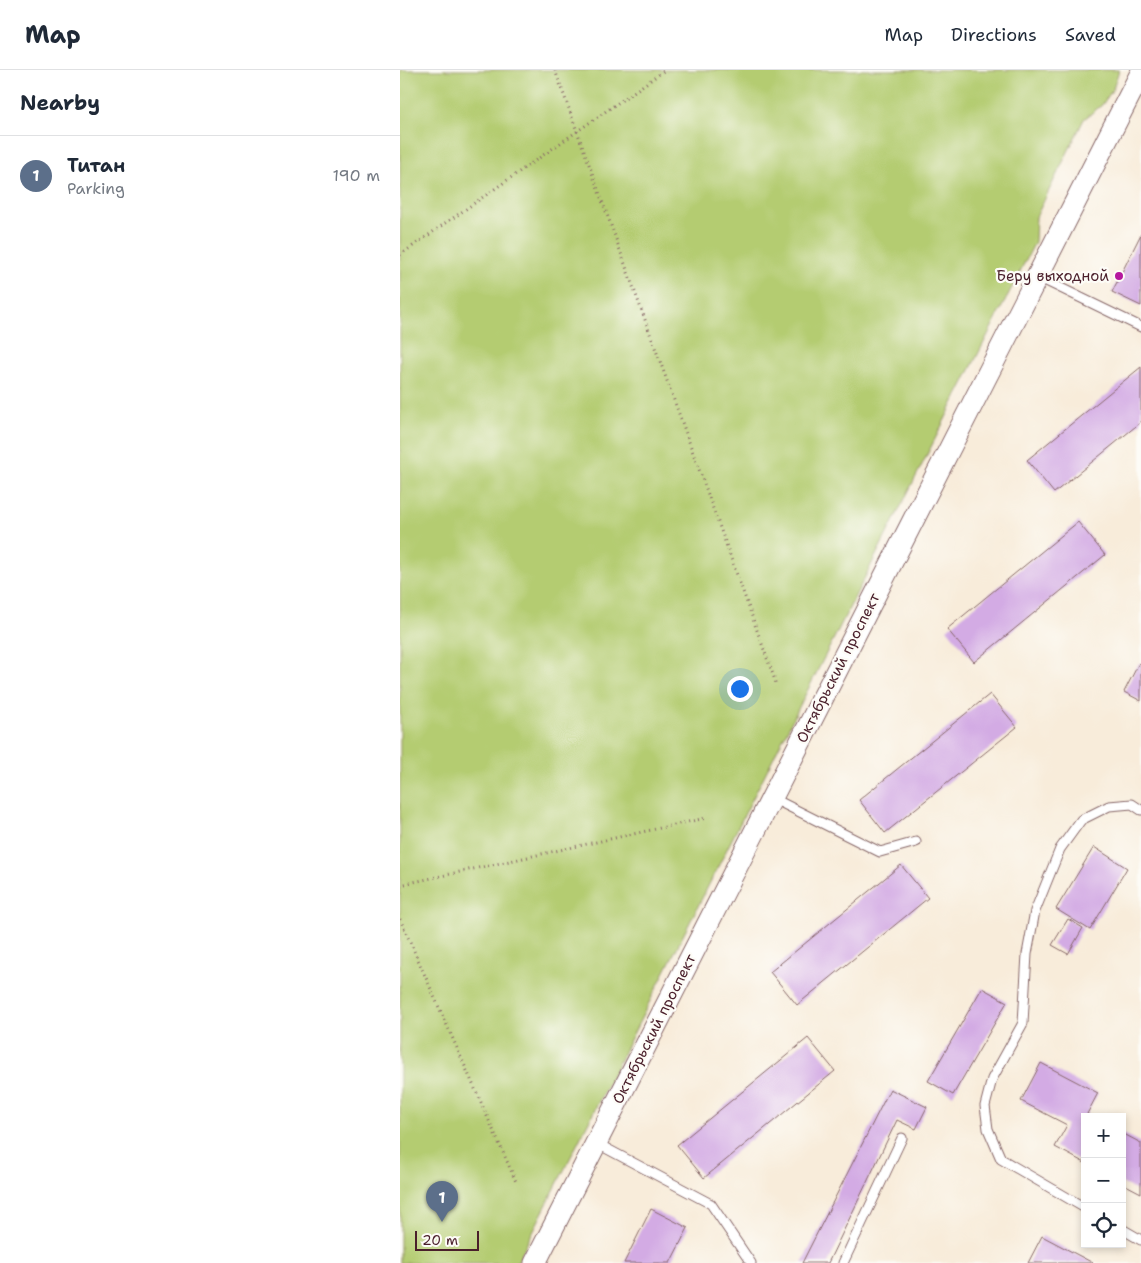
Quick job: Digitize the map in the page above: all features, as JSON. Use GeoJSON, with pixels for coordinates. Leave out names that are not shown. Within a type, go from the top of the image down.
{"type":"FeatureCollection","features":[{"type":"Feature","properties":{"kind":"street","name":"Октябрьский проспект"},"geometry":{"type":"LineString","coordinates":[[535,1263],[1141,73]]}},
{"type":"Feature","properties":{"kind":"lane"},"geometry":{"type":"LineString","coordinates":[[1038,276],[1141,327]]}},
{"type":"Feature","properties":{"kind":"lane"},"geometry":{"type":"LineString","coordinates":[[772,798],[880,852],[916,842]]}},
{"type":"Feature","properties":{"kind":"lane"},"geometry":{"type":"LineString","coordinates":[[1081,1206],[1001,1159],[988,1129],[985,1106],[992,1078],[1024,1022],[1027,954],[1035,911],[1060,849],[1081,820],[1109,806],[1132,804],[1141,810]]}},
{"type":"Feature","properties":{"kind":"lane"},"geometry":{"type":"LineString","coordinates":[[844,1263],[902,1138]]}},
{"type":"Feature","properties":{"kind":"lane"},"geometry":{"type":"LineString","coordinates":[[596,1143],[711,1204],[751,1263]]}},
{"type":"Feature","properties":{"kind":"lane"},"geometry":{"type":"LineString","coordinates":[[1126,1232],[1141,1240]]}},
{"type":"Feature","properties":{"kind":"path"},"geometry":{"type":"LineString","coordinates":[[555,70],[776,683]]}},
{"type":"Feature","properties":{"kind":"path"},"geometry":{"type":"LineString","coordinates":[[400,255],[665,70]]}},
{"type":"Feature","properties":{"kind":"path"},"geometry":{"type":"LineString","coordinates":[[400,885],[706,818]]}},
{"type":"Feature","properties":{"kind":"path"},"geometry":{"type":"LineString","coordinates":[[400,919],[517,1184]]}},
{"type":"Feature","properties":{"kind":"green space"},"geometry":{"type":"Polygon","coordinates":[[[400,70],[1119,70],[1113,89],[1102,105],[1084,119],[1036,217],[1035,242],[517,1263],[400,1263],[400,70]]]}},
{"type":"Feature","properties":{"kind":"building"},"geometry":{"type":"Polygon","coordinates":[[[1141,234],[1141,306],[1112,292],[1141,234]]]}},
{"type":"Feature","properties":{"kind":"building"},"geometry":{"type":"Polygon","coordinates":[[[1141,367],[1141,422],[1054,493],[1027,460],[1141,367]]]}},
{"type":"Feature","properties":{"kind":"building"},"geometry":{"type":"Polygon","coordinates":[[[1078,522],[1105,555],[974,662],[947,629],[1078,522]]]}},
{"type":"Feature","properties":{"kind":"building"},"geometry":{"type":"Polygon","coordinates":[[[1139,663],[1141,664],[1141,701],[1124,692],[1139,663]]]}},
{"type":"Feature","properties":{"kind":"building"},"geometry":{"type":"Polygon","coordinates":[[[990,694],[1017,727],[885,833],[859,800],[990,694]]]}},
{"type":"Feature","properties":{"kind":"building"},"geometry":{"type":"Polygon","coordinates":[[[1094,847],[1127,868],[1090,930],[1056,909],[1094,847]]]}},
{"type":"Feature","properties":{"kind":"building"},"geometry":{"type":"Polygon","coordinates":[[[901,865],[928,898],[797,1005],[770,972],[901,865]]]}},
{"type":"Feature","properties":{"kind":"building"},"geometry":{"type":"Polygon","coordinates":[[[1068,919],[1083,928],[1068,954],[1052,945],[1068,919]]]}},
{"type":"Feature","properties":{"kind":"building"},"geometry":{"type":"Polygon","coordinates":[[[982,988],[1007,1002],[953,1095],[928,1081],[982,988]]]}},
{"type":"Feature","properties":{"kind":"building"},"geometry":{"type":"Polygon","coordinates":[[[808,1038],[835,1071],[704,1178],[677,1145],[808,1038]]]}},
{"type":"Feature","properties":{"kind":"building"},"geometry":{"type":"Polygon","coordinates":[[[1041,1063],[1098,1093],[1088,1113],[1081,1113],[1081,1161],[1055,1147],[1067,1125],[1021,1101],[1041,1063]]]}},
{"type":"Feature","properties":{"kind":"building"},"geometry":{"type":"Polygon","coordinates":[[[890,1089],[927,1107],[916,1129],[897,1120],[828,1263],[802,1263],[890,1089]]]}},
{"type":"Feature","properties":{"kind":"building"},"geometry":{"type":"Polygon","coordinates":[[[1126,1135],[1141,1143],[1141,1193],[1126,1185],[1126,1135]]]}},
{"type":"Feature","properties":{"kind":"building"},"geometry":{"type":"Polygon","coordinates":[[[651,1209],[688,1228],[670,1263],[624,1263],[651,1209]]]}},
{"type":"Feature","properties":{"kind":"building"},"geometry":{"type":"Polygon","coordinates":[[[1042,1236],[1093,1263],[1028,1263],[1042,1236]]]}},
{"type":"Feature","properties":{"kind":"place","name":"Беру выходной"},"geometry":{"type":"Point","coordinates":[1119,276]}},
{"type":"Feature","properties":{"kind":"place","name":"Титан"},"geometry":{"type":"Point","coordinates":[442,1222]}}]}
